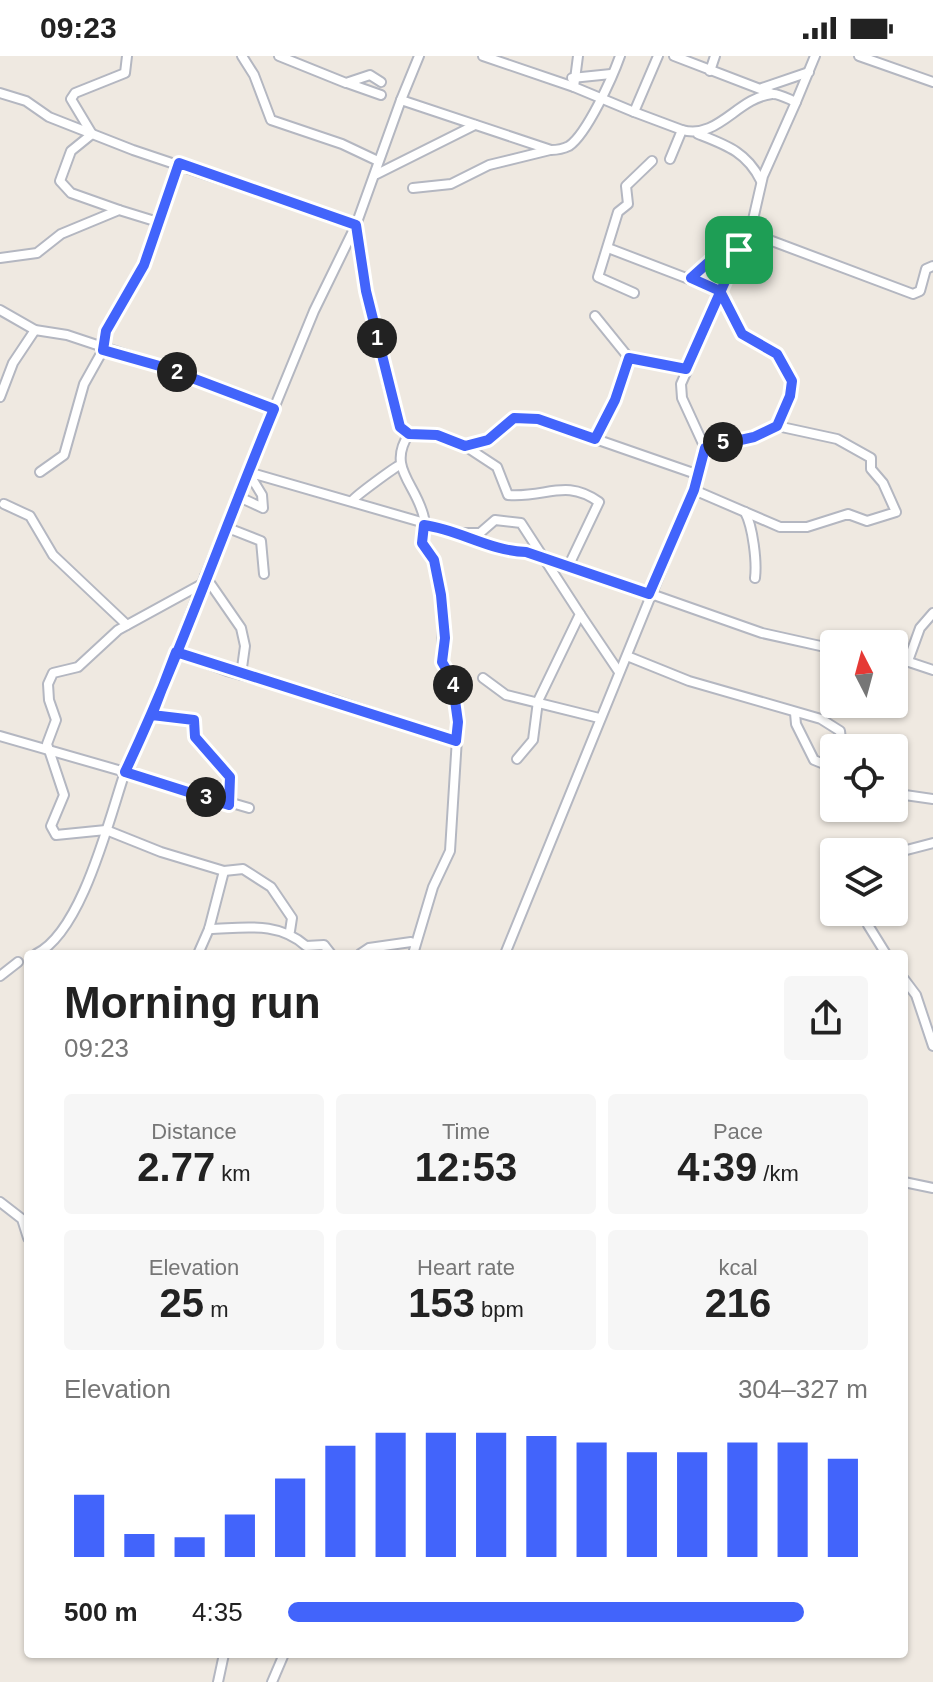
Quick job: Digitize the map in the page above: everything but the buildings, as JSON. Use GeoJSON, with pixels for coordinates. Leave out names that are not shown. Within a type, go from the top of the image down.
{"type":"FeatureCollection","features":[{"type":"Feature","properties":{"kind":"street"},"geometry":{"type":"LineString","coordinates":[[92,134],[71,99],[75,93],[125,73],[127,56]]}},
{"type":"Feature","properties":{"kind":"street"},"geometry":{"type":"LineString","coordinates":[[242,56],[254,75],[271,120],[342,144],[378,161]]}},
{"type":"Feature","properties":{"kind":"street"},"geometry":{"type":"LineString","coordinates":[[279,56],[381,95]]}},
{"type":"Feature","properties":{"kind":"street"},"geometry":{"type":"LineString","coordinates":[[42,950],[73,912],[125,772],[152,715],[204,580],[228,528],[237,496],[314,311],[377,174],[378,161],[419,56]]}},
{"type":"Feature","properties":{"kind":"street"},"geometry":{"type":"LineString","coordinates":[[483,56],[561,81],[575,82],[611,74]]}},
{"type":"Feature","properties":{"kind":"street"},"geometry":{"type":"LineString","coordinates":[[575,82],[578,56]]}},
{"type":"Feature","properties":{"kind":"street"},"geometry":{"type":"LineString","coordinates":[[413,188],[451,184],[489,165],[562,149],[576,140],[620,56]]}},
{"type":"Feature","properties":{"kind":"street"},"geometry":{"type":"LineString","coordinates":[[634,112],[658,56]]}},
{"type":"Feature","properties":{"kind":"street"},"geometry":{"type":"LineString","coordinates":[[674,56],[796,102]]}},
{"type":"Feature","properties":{"kind":"street"},"geometry":{"type":"LineString","coordinates":[[710,71],[715,56]]}},
{"type":"Feature","properties":{"kind":"street"},"geometry":{"type":"LineString","coordinates":[[507,950],[599,718],[627,656],[649,594],[694,490],[705,448],[682,398],[681,384],[748,232],[761,181],[815,56]]}},
{"type":"Feature","properties":{"kind":"street"},"geometry":{"type":"LineString","coordinates":[[859,56],[933,82]]}},
{"type":"Feature","properties":{"kind":"street"},"geometry":{"type":"LineString","coordinates":[[762,88],[809,72]]}},
{"type":"Feature","properties":{"kind":"street"},"geometry":{"type":"LineString","coordinates":[[346,83],[370,75],[381,82]]}},
{"type":"Feature","properties":{"kind":"street"},"geometry":{"type":"LineString","coordinates":[[575,82],[599,98],[742,154],[752,162],[761,181]]}},
{"type":"Feature","properties":{"kind":"street"},"geometry":{"type":"LineString","coordinates":[[0,93],[26,101],[49,117],[92,134],[356,225]]}},
{"type":"Feature","properties":{"kind":"street"},"geometry":{"type":"LineString","coordinates":[[697,134],[711,130],[749,101],[773,94]]}},
{"type":"Feature","properties":{"kind":"street"},"geometry":{"type":"LineString","coordinates":[[401,100],[551,150]]}},
{"type":"Feature","properties":{"kind":"street"},"geometry":{"type":"LineString","coordinates":[[377,174],[476,125]]}},
{"type":"Feature","properties":{"kind":"street"},"geometry":{"type":"LineString","coordinates":[[670,159],[682,130]]}},
{"type":"Feature","properties":{"kind":"street"},"geometry":{"type":"LineString","coordinates":[[92,134],[71,151],[60,181],[71,193],[158,222]]}},
{"type":"Feature","properties":{"kind":"street"},"geometry":{"type":"LineString","coordinates":[[634,293],[598,277],[601,259],[608,248],[608,236],[618,212],[628,204],[626,186],[652,161]]}},
{"type":"Feature","properties":{"kind":"street"},"geometry":{"type":"LineString","coordinates":[[40,472],[64,455],[84,384],[103,350],[106,331],[144,265],[179,163]]}},
{"type":"Feature","properties":{"kind":"street"},"geometry":{"type":"LineString","coordinates":[[0,258],[37,253],[61,234],[119,210]]}},
{"type":"Feature","properties":{"kind":"street"},"geometry":{"type":"LineString","coordinates":[[356,225],[366,291],[400,427],[409,434],[437,435],[465,446],[497,467],[508,495],[531,497],[555,490],[581,489],[599,502],[568,567]]}},
{"type":"Feature","properties":{"kind":"street"},"geometry":{"type":"LineString","coordinates":[[748,232],[913,294],[920,291],[926,269],[933,266]]}},
{"type":"Feature","properties":{"kind":"street"},"geometry":{"type":"LineString","coordinates":[[608,248],[720,291],[742,334],[777,354],[792,381],[790,396],[777,426]]}},
{"type":"Feature","properties":{"kind":"street"},"geometry":{"type":"LineString","coordinates":[[691,278],[711,260],[739,250]]}},
{"type":"Feature","properties":{"kind":"street"},"geometry":{"type":"LineString","coordinates":[[0,310],[35,330],[67,335],[274,409]]}},
{"type":"Feature","properties":{"kind":"street"},"geometry":{"type":"LineString","coordinates":[[595,316],[629,358],[686,369]]}},
{"type":"Feature","properties":{"kind":"street"},"geometry":{"type":"LineString","coordinates":[[0,397],[13,363],[35,330]]}},
{"type":"Feature","properties":{"kind":"street"},"geometry":{"type":"LineString","coordinates":[[595,439],[615,400],[629,358]]}},
{"type":"Feature","properties":{"kind":"street"},"geometry":{"type":"LineString","coordinates":[[465,446],[488,440],[514,418],[538,419],[699,475]]}},
{"type":"Feature","properties":{"kind":"street"},"geometry":{"type":"LineString","coordinates":[[694,490],[780,527],[807,527],[848,514],[867,521],[896,512],[883,483],[871,469],[871,458],[837,439],[777,426],[754,437],[705,448]]}},
{"type":"Feature","properties":{"kind":"street"},"geometry":{"type":"LineString","coordinates":[[409,434],[400,447],[400,465],[421,509],[424,525],[422,543],[434,560],[445,638],[442,662],[452,679],[458,722],[450,851],[433,887],[414,949]]}},
{"type":"Feature","properties":{"kind":"street"},"geometry":{"type":"LineString","coordinates":[[352,501],[358,492],[378,484],[388,470],[400,465]]}},
{"type":"Feature","properties":{"kind":"street"},"geometry":{"type":"LineString","coordinates":[[237,496],[263,508],[262,495],[248,472]]}},
{"type":"Feature","properties":{"kind":"street"},"geometry":{"type":"LineString","coordinates":[[248,472],[352,501],[506,551],[526,552],[762,633],[820,646]]}},
{"type":"Feature","properties":{"kind":"street"},"geometry":{"type":"LineString","coordinates":[[4,504],[30,516],[53,555],[127,625]]}},
{"type":"Feature","properties":{"kind":"street"},"geometry":{"type":"LineString","coordinates":[[745,511],[751,523],[751,548],[757,557],[755,578]]}},
{"type":"Feature","properties":{"kind":"street"},"geometry":{"type":"LineString","coordinates":[[458,534],[480,533],[495,520],[521,523],[619,672]]}},
{"type":"Feature","properties":{"kind":"street"},"geometry":{"type":"LineString","coordinates":[[228,528],[261,541],[264,574]]}},
{"type":"Feature","properties":{"kind":"street"},"geometry":{"type":"LineString","coordinates":[[204,580],[127,625],[78,667],[57,671],[49,678],[49,700],[56,720],[47,744],[64,795],[51,826],[56,835],[106,830],[161,852],[224,871],[243,869],[271,887],[292,918],[290,931]]}},
{"type":"Feature","properties":{"kind":"street"},"geometry":{"type":"LineString","coordinates":[[204,580],[241,628],[245,646],[241,675]]}},
{"type":"Feature","properties":{"kind":"street"},"geometry":{"type":"LineString","coordinates":[[933,613],[920,628],[908,661],[933,670]]}},
{"type":"Feature","properties":{"kind":"street"},"geometry":{"type":"LineString","coordinates":[[517,759],[533,740],[538,701],[580,614]]}},
{"type":"Feature","properties":{"kind":"street"},"geometry":{"type":"LineString","coordinates":[[176,652],[456,741]]}},
{"type":"Feature","properties":{"kind":"street"},"geometry":{"type":"LineString","coordinates":[[627,656],[689,681],[712,685],[829,723],[840,734]]}},
{"type":"Feature","properties":{"kind":"street"},"geometry":{"type":"LineString","coordinates":[[483,678],[506,695],[599,718]]}},
{"type":"Feature","properties":{"kind":"street"},"geometry":{"type":"LineString","coordinates":[[795,713],[796,724],[814,760],[820,762]]}},
{"type":"Feature","properties":{"kind":"street"},"geometry":{"type":"LineString","coordinates":[[152,715],[194,720],[195,737],[230,777],[229,805]]}},
{"type":"Feature","properties":{"kind":"street"},"geometry":{"type":"LineString","coordinates":[[0,736],[25,741],[229,805],[249,808]]}},
{"type":"Feature","properties":{"kind":"street"},"geometry":{"type":"LineString","coordinates":[[908,795],[933,799]]}},
{"type":"Feature","properties":{"kind":"street"},"geometry":{"type":"LineString","coordinates":[[908,850],[933,843]]}},
{"type":"Feature","properties":{"kind":"street"},"geometry":{"type":"LineString","coordinates":[[200,950],[209,929],[224,871]]}},
{"type":"Feature","properties":{"kind":"street"},"geometry":{"type":"LineString","coordinates":[[869,926],[884,950]]}},
{"type":"Feature","properties":{"kind":"street"},"geometry":{"type":"LineString","coordinates":[[209,929],[255,927],[290,931],[306,946],[324,945],[328,950]]}},
{"type":"Feature","properties":{"kind":"street"},"geometry":{"type":"LineString","coordinates":[[366,950],[411,942],[414,949]]}},
{"type":"Feature","properties":{"kind":"street"},"geometry":{"type":"LineString","coordinates":[[0,976],[18,962]]}},
{"type":"Feature","properties":{"kind":"street"},"geometry":{"type":"LineString","coordinates":[[908,984],[916,995],[933,1046]]}},
{"type":"Feature","properties":{"kind":"street"},"geometry":{"type":"LineString","coordinates":[[908,1183],[933,1188]]}},
{"type":"Feature","properties":{"kind":"street"},"geometry":{"type":"LineString","coordinates":[[0,1202],[22,1219],[24,1225]]}},
{"type":"Feature","properties":{"kind":"street"},"geometry":{"type":"LineString","coordinates":[[218,1682],[223,1658]]}},
{"type":"Feature","properties":{"kind":"street"},"geometry":{"type":"LineString","coordinates":[[272,1682],[282,1658]]}},
{"type":"Feature","properties":{"kind":"route"},"geometry":{"type":"LineString","coordinates":[[739,250],[711,260],[691,278],[720,291],[742,334],[777,354],[792,381],[790,396],[777,426],[754,437],[705,448],[694,490],[649,594],[526,552],[506,551],[442,528],[424,525],[422,543],[434,560],[441,595],[445,638],[442,662],[452,679],[458,722],[456,741],[331,699],[227,671],[176,652],[152,715],[194,720],[195,737],[230,777],[229,805],[125,772],[152,715],[209,564],[228,528],[237,496],[274,409],[163,367],[103,350],[106,331],[144,265],[179,163],[356,225],[366,291],[400,427],[409,434],[437,435],[465,446],[488,440],[514,418],[538,419],[595,439],[615,400],[629,358],[686,369],[705,329],[720,291],[739,250]]}}]}
